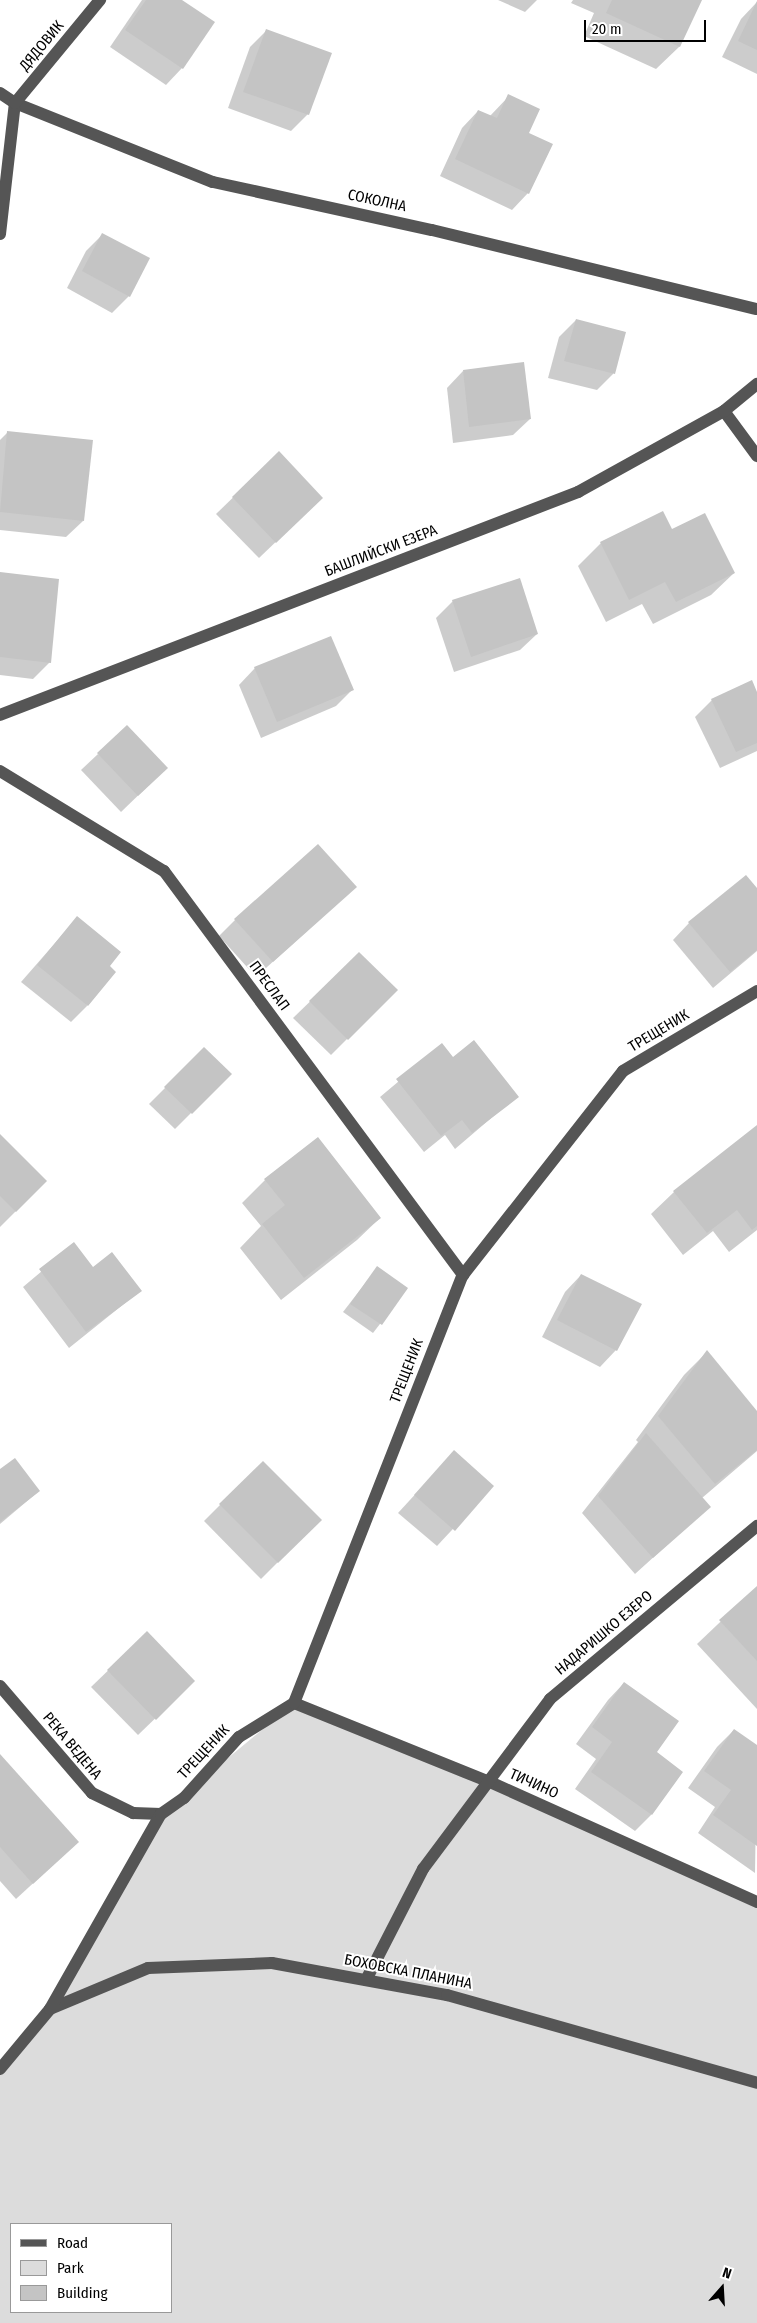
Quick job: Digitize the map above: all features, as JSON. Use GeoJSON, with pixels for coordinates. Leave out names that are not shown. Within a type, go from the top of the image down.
{"type":"FeatureCollection","features":[{"type":"Feature","properties":{"kind":"street","name":"ДЯДОВИК"},"geometry":{"type":"LineString","coordinates":[[15,103],[100,0]]}},
{"type":"Feature","properties":{"kind":"street","name":"СОКОЛНА"},"geometry":{"type":"LineString","coordinates":[[0,93],[15,103],[213,182],[432,230],[757,309]]}},
{"type":"Feature","properties":{"kind":"street"},"geometry":{"type":"LineString","coordinates":[[0,234],[15,103]]}},
{"type":"Feature","properties":{"kind":"street","name":"БАШЛИЙСКИ ЕЗЕРА"},"geometry":{"type":"LineString","coordinates":[[0,716],[578,492],[724,411],[757,384]]}},
{"type":"Feature","properties":{"kind":"street"},"geometry":{"type":"LineString","coordinates":[[724,411],[757,456]]}},
{"type":"Feature","properties":{"kind":"street","name":"ПРЕСЛАП"},"geometry":{"type":"LineString","coordinates":[[0,771],[164,871],[463,1275]]}},
{"type":"Feature","properties":{"kind":"street","name":"ТРЕЩЕНИК"},"geometry":{"type":"LineString","coordinates":[[161,1814],[184,1798],[239,1737],[294,1703],[463,1275],[624,1071],[757,991]]}},
{"type":"Feature","properties":{"kind":"street","name":"НАДАРИШКО ЕЗЕРО"},"geometry":{"type":"LineString","coordinates":[[366,1980],[423,1870],[550,1699],[757,1526]]}},
{"type":"Feature","properties":{"kind":"street","name":"РЕКА ВЕДЕНА"},"geometry":{"type":"LineString","coordinates":[[0,1686],[92,1794],[133,1813],[161,1814]]}},
{"type":"Feature","properties":{"kind":"street","name":"ТИЧИНО"},"geometry":{"type":"LineString","coordinates":[[294,1703],[490,1782],[757,1902]]}},
{"type":"Feature","properties":{"kind":"street"},"geometry":{"type":"LineString","coordinates":[[0,2068],[50,2009],[161,1814]]}},
{"type":"Feature","properties":{"kind":"street","name":"БОХОВСКА ПЛАНИНА"},"geometry":{"type":"LineString","coordinates":[[50,2009],[148,1968],[272,1963],[447,1995],[757,2083]]}},
{"type":"Feature","properties":{"kind":"green space"},"geometry":{"type":"Polygon","coordinates":[[[294,1703],[757,1902],[757,2323],[0,2323],[0,2069],[50,2009],[161,1814],[294,1703]]]}},
{"type":"Feature","properties":{"kind":"building"},"geometry":{"type":"Polygon","coordinates":[[[146,0],[182,0],[215,22],[183,69],[125,30],[146,0]]]}},
{"type":"Feature","properties":{"kind":"building"},"geometry":{"type":"Polygon","coordinates":[[[612,0],[702,0],[680,47],[606,13],[612,0]]]}},
{"type":"Feature","properties":{"kind":"building"},"geometry":{"type":"Polygon","coordinates":[[[757,1],[757,50],[738,41],[757,1]]]}},
{"type":"Feature","properties":{"kind":"building"},"geometry":{"type":"Polygon","coordinates":[[[266,29],[332,53],[309,115],[243,92],[266,29]]]}},
{"type":"Feature","properties":{"kind":"building"},"geometry":{"type":"Polygon","coordinates":[[[508,94],[540,109],[529,133],[553,144],[529,194],[455,159],[478,110],[497,118],[508,94]]]}},
{"type":"Feature","properties":{"kind":"building"},"geometry":{"type":"Polygon","coordinates":[[[102,233],[150,258],[130,297],[82,271],[102,233]]]}},
{"type":"Feature","properties":{"kind":"building"},"geometry":{"type":"Polygon","coordinates":[[[576,319],[626,332],[615,374],[564,361],[576,319]]]}},
{"type":"Feature","properties":{"kind":"building"},"geometry":{"type":"Polygon","coordinates":[[[524,362],[531,419],[469,427],[463,370],[524,362]]]}},
{"type":"Feature","properties":{"kind":"building"},"geometry":{"type":"Polygon","coordinates":[[[7,431],[93,440],[84,521],[0,512],[7,431]]]}},
{"type":"Feature","properties":{"kind":"building"},"geometry":{"type":"Polygon","coordinates":[[[279,451],[323,498],[276,543],[232,497],[279,451]]]}},
{"type":"Feature","properties":{"kind":"building"},"geometry":{"type":"Polygon","coordinates":[[[663,511],[672,529],[705,513],[735,573],[676,602],[665,582],[629,600],[600,542],[663,511]]]}},
{"type":"Feature","properties":{"kind":"building"},"geometry":{"type":"Polygon","coordinates":[[[0,572],[59,579],[51,663],[0,657],[0,572]]]}},
{"type":"Feature","properties":{"kind":"building"},"geometry":{"type":"Polygon","coordinates":[[[520,578],[538,634],[471,657],[452,600],[520,578]]]}},
{"type":"Feature","properties":{"kind":"building"},"geometry":{"type":"Polygon","coordinates":[[[331,636],[354,690],[277,722],[254,667],[331,636]]]}},
{"type":"Feature","properties":{"kind":"building"},"geometry":{"type":"Polygon","coordinates":[[[752,680],[757,692],[757,743],[736,752],[711,699],[752,680]]]}},
{"type":"Feature","properties":{"kind":"building"},"geometry":{"type":"Polygon","coordinates":[[[127,725],[168,768],[138,796],[97,753],[127,725]]]}},
{"type":"Feature","properties":{"kind":"building"},"geometry":{"type":"Polygon","coordinates":[[[318,844],[357,887],[273,962],[234,919],[318,844]]]}},
{"type":"Feature","properties":{"kind":"building"},"geometry":{"type":"Polygon","coordinates":[[[746,875],[757,888],[757,950],[730,972],[688,922],[746,875]]]}},
{"type":"Feature","properties":{"kind":"building"},"geometry":{"type":"Polygon","coordinates":[[[77,916],[121,952],[110,966],[116,972],[88,1006],[37,965],[77,916]]]}},
{"type":"Feature","properties":{"kind":"building"},"geometry":{"type":"Polygon","coordinates":[[[359,952],[398,990],[348,1040],[309,1001],[359,952]]]}},
{"type":"Feature","properties":{"kind":"building"},"geometry":{"type":"Polygon","coordinates":[[[474,1040],[519,1097],[472,1133],[462,1120],[441,1136],[396,1079],[442,1043],[453,1057],[474,1040]]]}},
{"type":"Feature","properties":{"kind":"building"},"geometry":{"type":"Polygon","coordinates":[[[204,1047],[232,1074],[192,1114],[164,1087],[204,1047]]]}},
{"type":"Feature","properties":{"kind":"building"},"geometry":{"type":"Polygon","coordinates":[[[757,1125],[757,1226],[752,1230],[737,1210],[707,1233],[673,1191],[757,1125]]]}},
{"type":"Feature","properties":{"kind":"building"},"geometry":{"type":"Polygon","coordinates":[[[0,1134],[47,1181],[16,1212],[0,1196],[0,1134]]]}},
{"type":"Feature","properties":{"kind":"building"},"geometry":{"type":"Polygon","coordinates":[[[318,1137],[381,1218],[304,1278],[262,1224],[285,1205],[264,1179],[318,1137]]]}},
{"type":"Feature","properties":{"kind":"building"},"geometry":{"type":"Polygon","coordinates":[[[74,1242],[93,1267],[112,1252],[142,1291],[86,1332],[39,1269],[74,1242]]]}},
{"type":"Feature","properties":{"kind":"building"},"geometry":{"type":"Polygon","coordinates":[[[377,1266],[408,1288],[382,1325],[350,1304],[377,1266]]]}},
{"type":"Feature","properties":{"kind":"building"},"geometry":{"type":"Polygon","coordinates":[[[581,1274],[642,1304],[617,1351],[557,1320],[581,1274]]]}},
{"type":"Feature","properties":{"kind":"building"},"geometry":{"type":"Polygon","coordinates":[[[707,1350],[757,1411],[757,1450],[715,1484],[658,1416],[707,1350]]]}},
{"type":"Feature","properties":{"kind":"building"},"geometry":{"type":"Polygon","coordinates":[[[646,1433],[711,1507],[653,1558],[598,1496],[646,1433]]]}},
{"type":"Feature","properties":{"kind":"building"},"geometry":{"type":"Polygon","coordinates":[[[454,1450],[494,1486],[455,1531],[414,1495],[454,1450]]]}},
{"type":"Feature","properties":{"kind":"building"},"geometry":{"type":"Polygon","coordinates":[[[15,1458],[40,1491],[0,1522],[0,1469],[15,1458]]]}},
{"type":"Feature","properties":{"kind":"building"},"geometry":{"type":"Polygon","coordinates":[[[263,1461],[322,1520],[278,1563],[219,1504],[263,1461]]]}},
{"type":"Feature","properties":{"kind":"building"},"geometry":{"type":"Polygon","coordinates":[[[757,1586],[757,1661],[719,1620],[757,1586]]]}},
{"type":"Feature","properties":{"kind":"building"},"geometry":{"type":"Polygon","coordinates":[[[147,1631],[195,1681],[156,1720],[107,1670],[147,1631]]]}},
{"type":"Feature","properties":{"kind":"building"},"geometry":{"type":"Polygon","coordinates":[[[624,1682],[679,1721],[657,1752],[683,1772],[652,1815],[591,1772],[612,1742],[592,1727],[624,1682]]]}},
{"type":"Feature","properties":{"kind":"building"},"geometry":{"type":"Polygon","coordinates":[[[734,1729],[757,1745],[757,1846],[713,1815],[731,1790],[704,1771],[734,1729]]]}},
{"type":"Feature","properties":{"kind":"building"},"geometry":{"type":"Polygon","coordinates":[[[0,1754],[79,1842],[33,1884],[0,1847],[0,1754]]]}}]}
